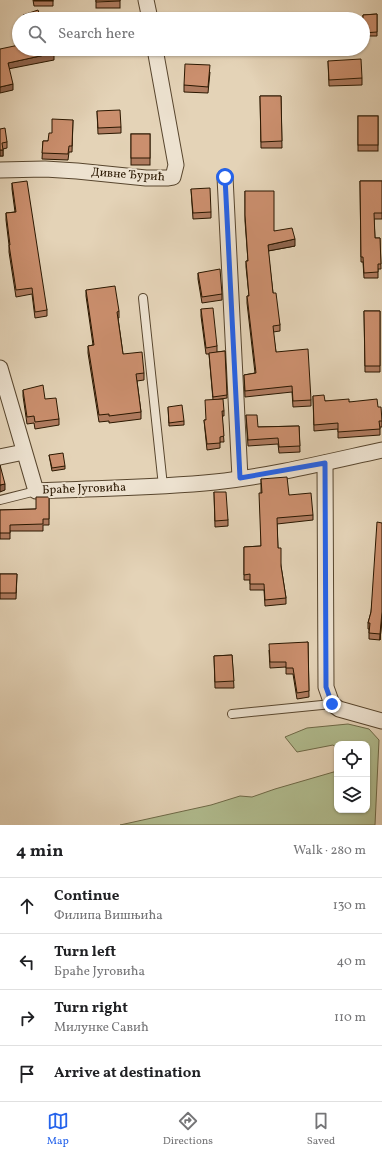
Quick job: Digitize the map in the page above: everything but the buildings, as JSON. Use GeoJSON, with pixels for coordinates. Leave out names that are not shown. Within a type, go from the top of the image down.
{"type":"FeatureCollection","features":[{"type":"Feature","properties":{"kind":"street"},"geometry":{"type":"LineString","coordinates":[[146,0],[149,12]]}},
{"type":"Feature","properties":{"kind":"street","name":"Дивне Ђурић"},"geometry":{"type":"LineString","coordinates":[[0,170],[45,169],[146,178],[173,177],[176,165],[156,56]]}},
{"type":"Feature","properties":{"kind":"street"},"geometry":{"type":"LineString","coordinates":[[225,177],[240,478]]}},
{"type":"Feature","properties":{"kind":"street","name":"Браће Југовића"},"geometry":{"type":"LineString","coordinates":[[0,368],[36,491],[163,486],[215,482],[325,463],[382,450]]}},
{"type":"Feature","properties":{"kind":"street"},"geometry":{"type":"LineString","coordinates":[[0,458],[24,452]]}},
{"type":"Feature","properties":{"kind":"street"},"geometry":{"type":"LineString","coordinates":[[325,463],[326,687],[332,704],[346,711],[382,722]]}},
{"type":"Feature","properties":{"kind":"lane"},"geometry":{"type":"LineString","coordinates":[[143,298],[163,486]]}},
{"type":"Feature","properties":{"kind":"lane"},"geometry":{"type":"LineString","coordinates":[[0,500],[36,491]]}},
{"type":"Feature","properties":{"kind":"lane"},"geometry":{"type":"LineString","coordinates":[[232,714],[332,704]]}},
{"type":"Feature","properties":{"kind":"green space"},"geometry":{"type":"Polygon","coordinates":[[[348,724],[369,729],[379,740],[375,825],[120,825],[211,805],[240,796],[252,797],[334,772],[334,813],[370,813],[370,741],[334,741],[334,746],[297,752],[285,737],[307,728],[348,724]]]}},
{"type":"Feature","properties":{"kind":"route"},"geometry":{"type":"LineString","coordinates":[[225,177],[240,478],[325,463],[326,687],[332,704]]}}]}
